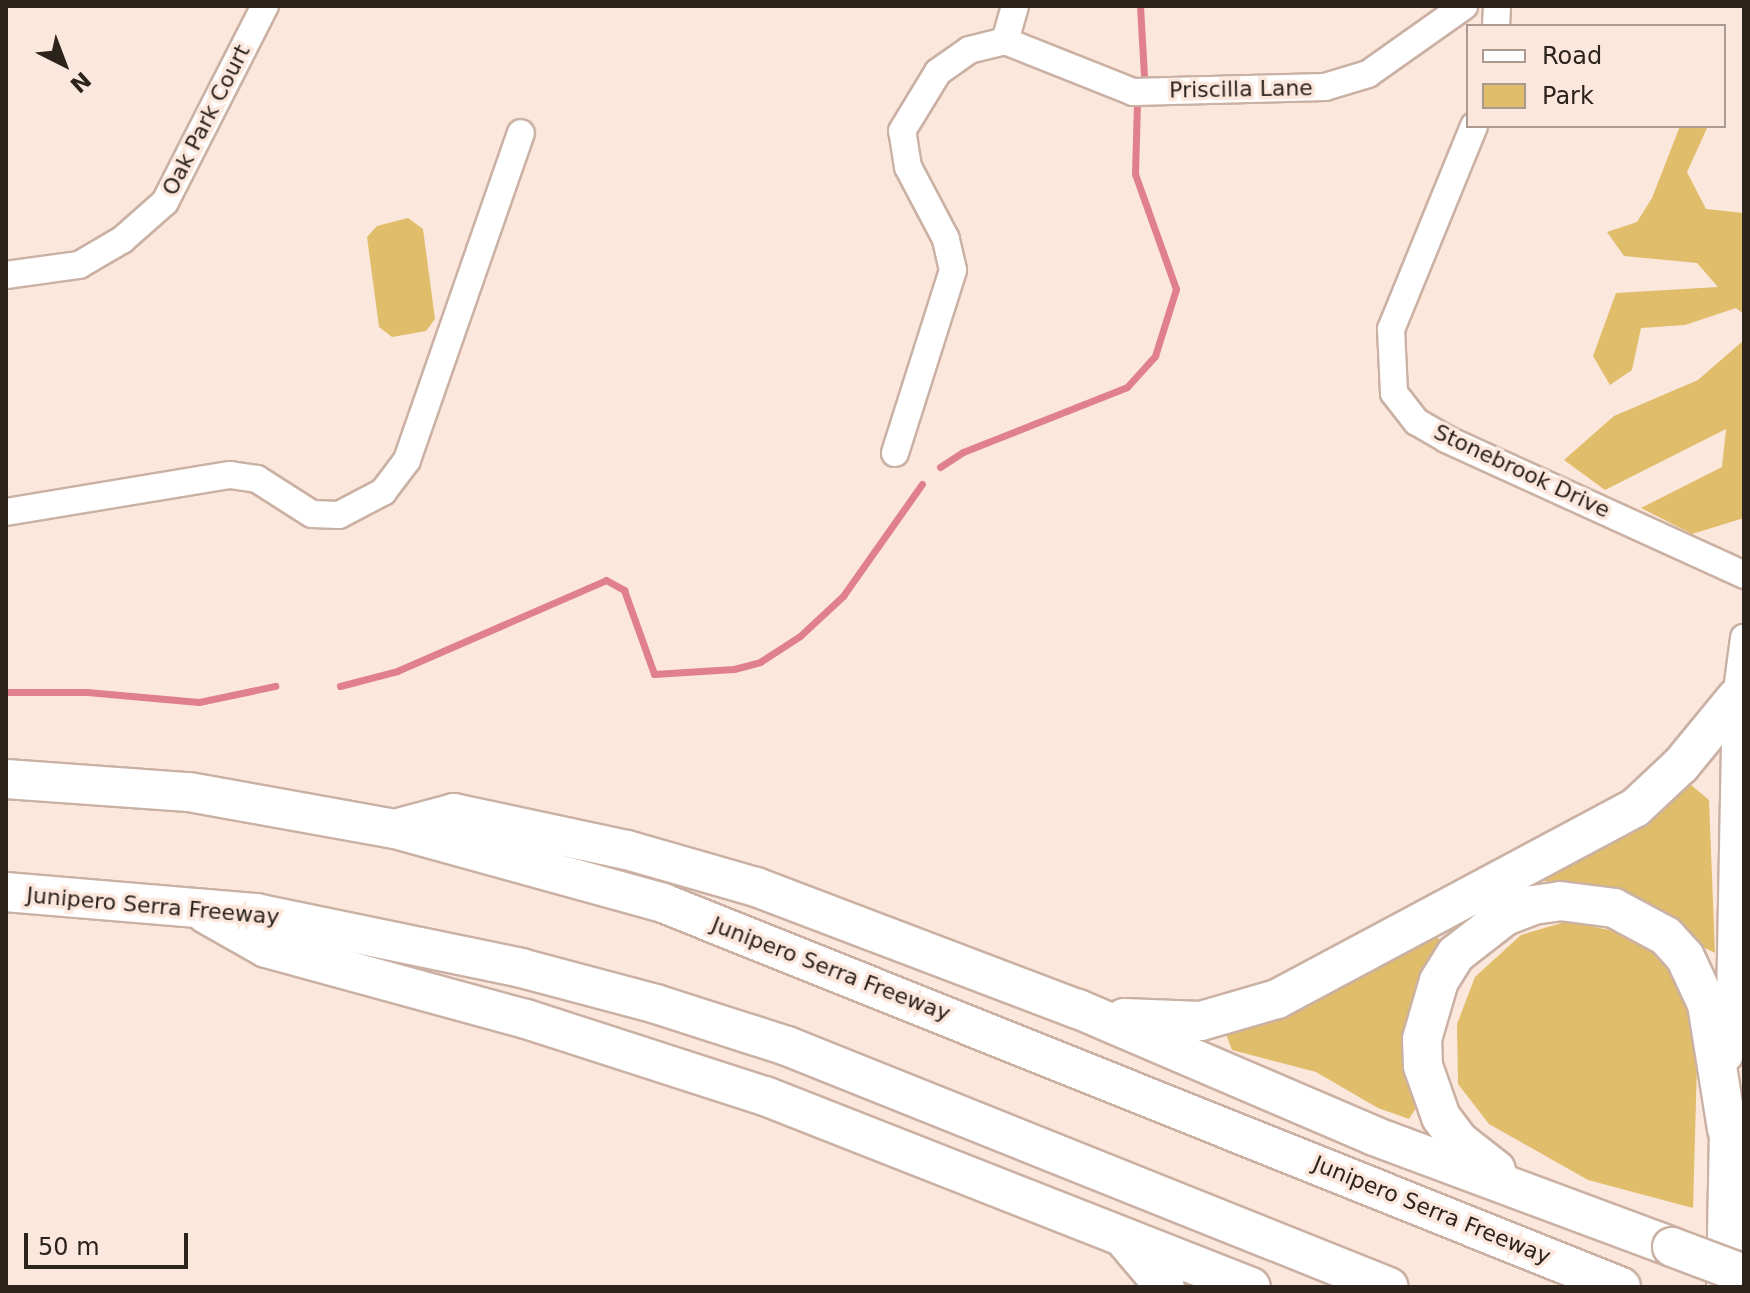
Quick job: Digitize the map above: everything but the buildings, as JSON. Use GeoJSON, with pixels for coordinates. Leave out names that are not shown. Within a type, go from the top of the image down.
{"type":"FeatureCollection","features":[{"type":"Feature","properties":{"kind":"highway"},"geometry":{"type":"LineString","coordinates":[[1078,1009],[1143,1021],[1201,1021],[1277,999],[1635,808],[1681,765],[1736,698]]}},
{"type":"Feature","properties":{"kind":"highway","name":"Junipero Serra Freeway"},"geometry":{"type":"LineString","coordinates":[[6,779],[189,792],[395,829],[663,903],[1621,1287]]}},
{"type":"Feature","properties":{"kind":"highway"},"geometry":{"type":"LineString","coordinates":[[395,829],[454,813],[653,857],[756,887],[1078,1009],[1374,1136],[1744,1274]]}},
{"type":"Feature","properties":{"kind":"highway","name":"Junipero Serra Freeway"},"geometry":{"type":"LineString","coordinates":[[6,892],[190,905],[385,937],[656,1004],[801,1052],[1389,1287]]}},
{"type":"Feature","properties":{"kind":"highway"},"geometry":{"type":"LineString","coordinates":[[1589,1216],[1480,1161],[1441,1117],[1430,1091],[1422,1039],[1439,981],[1456,954],[1505,916],[1560,901],[1587,902],[1641,920],[1666,936],[1685,957],[1707,1004],[1727,1129]]}},
{"type":"Feature","properties":{"kind":"highway"},"geometry":{"type":"LineString","coordinates":[[190,905],[266,948],[680,1067],[856,1129],[1251,1287]]}},
{"type":"Feature","properties":{"kind":"highway"},"geometry":{"type":"LineString","coordinates":[[1123,1235],[1165,1287]]}},
{"type":"Feature","properties":{"kind":"main road"},"geometry":{"type":"LineString","coordinates":[[1724,1287],[1727,1129]]}},
{"type":"Feature","properties":{"kind":"street","name":"Oak Park Court"},"geometry":{"type":"LineString","coordinates":[[6,275],[79,265],[122,240],[165,202],[265,6]]}},
{"type":"Feature","properties":{"kind":"street"},"geometry":{"type":"LineString","coordinates":[[895,453],[953,270],[946,239],[908,167],[902,131],[944,66],[969,50],[1005,41],[1015,6]]}},
{"type":"Feature","properties":{"kind":"street","name":"Priscilla Lane"},"geometry":{"type":"LineString","coordinates":[[1005,41],[1133,92],[1325,87],[1368,74],[1464,6]]}},
{"type":"Feature","properties":{"kind":"street","name":"Stonebrook Drive"},"geometry":{"type":"LineString","coordinates":[[1473,128],[1391,329],[1394,393],[1417,422],[1446,439],[1744,575]]}},
{"type":"Feature","properties":{"kind":"street"},"geometry":{"type":"LineString","coordinates":[[6,512],[230,475],[257,479],[312,514],[339,515],[383,492],[407,460],[521,133]]}},
{"type":"Feature","properties":{"kind":"street"},"geometry":{"type":"LineString","coordinates":[[1727,1129],[1736,698],[1744,638]]}},
{"type":"Feature","properties":{"kind":"green space"},"geometry":{"type":"Polygon","coordinates":[[[1679,128],[1707,128],[1687,172],[1706,209],[1744,213],[1744,314],[1736,308],[1685,325],[1641,328],[1632,370],[1610,385],[1593,356],[1616,293],[1718,287],[1697,263],[1624,256],[1607,232],[1637,222],[1652,198],[1679,128]]]}},
{"type":"Feature","properties":{"kind":"green space"},"geometry":{"type":"Polygon","coordinates":[[[408,218],[423,229],[435,319],[426,331],[392,337],[379,327],[367,237],[377,226],[408,218]]]}},
{"type":"Feature","properties":{"kind":"green space"},"geometry":{"type":"Polygon","coordinates":[[[1744,340],[1744,518],[1692,534],[1641,508],[1722,467],[1726,429],[1605,490],[1564,460],[1614,416],[1698,380],[1744,340]]]}},
{"type":"Feature","properties":{"kind":"green space"},"geometry":{"type":"Polygon","coordinates":[[[1690,784],[1709,800],[1715,953],[1693,942],[1651,904],[1531,878],[1656,810],[1690,784]]]}},
{"type":"Feature","properties":{"kind":"green space"},"geometry":{"type":"Polygon","coordinates":[[[1568,921],[1627,934],[1668,965],[1698,1028],[1693,1208],[1588,1180],[1489,1124],[1458,1084],[1457,1024],[1475,977],[1521,935],[1568,921]]]}},
{"type":"Feature","properties":{"kind":"green space"},"geometry":{"type":"Polygon","coordinates":[[[1428,927],[1448,949],[1428,1089],[1409,1119],[1378,1108],[1316,1072],[1232,1050],[1224,1029],[1428,927]]]}},
{"type":"Feature","properties":{"kind":"waterway"},"geometry":{"type":"LineString","coordinates":[[1140,6],[1144,75]]}},
{"type":"Feature","properties":{"kind":"waterway"},"geometry":{"type":"LineString","coordinates":[[940,467],[963,452],[1127,387],[1155,356],[1176,289],[1135,174],[1137,103]]}},
{"type":"Feature","properties":{"kind":"waterway"},"geometry":{"type":"LineString","coordinates":[[340,686],[397,671],[606,580],[624,590],[654,674],[734,669],[760,662],[800,636],[843,596],[922,484]]}},
{"type":"Feature","properties":{"kind":"waterway"},"geometry":{"type":"LineString","coordinates":[[6,692],[87,692],[199,702],[275,686]]}}]}
